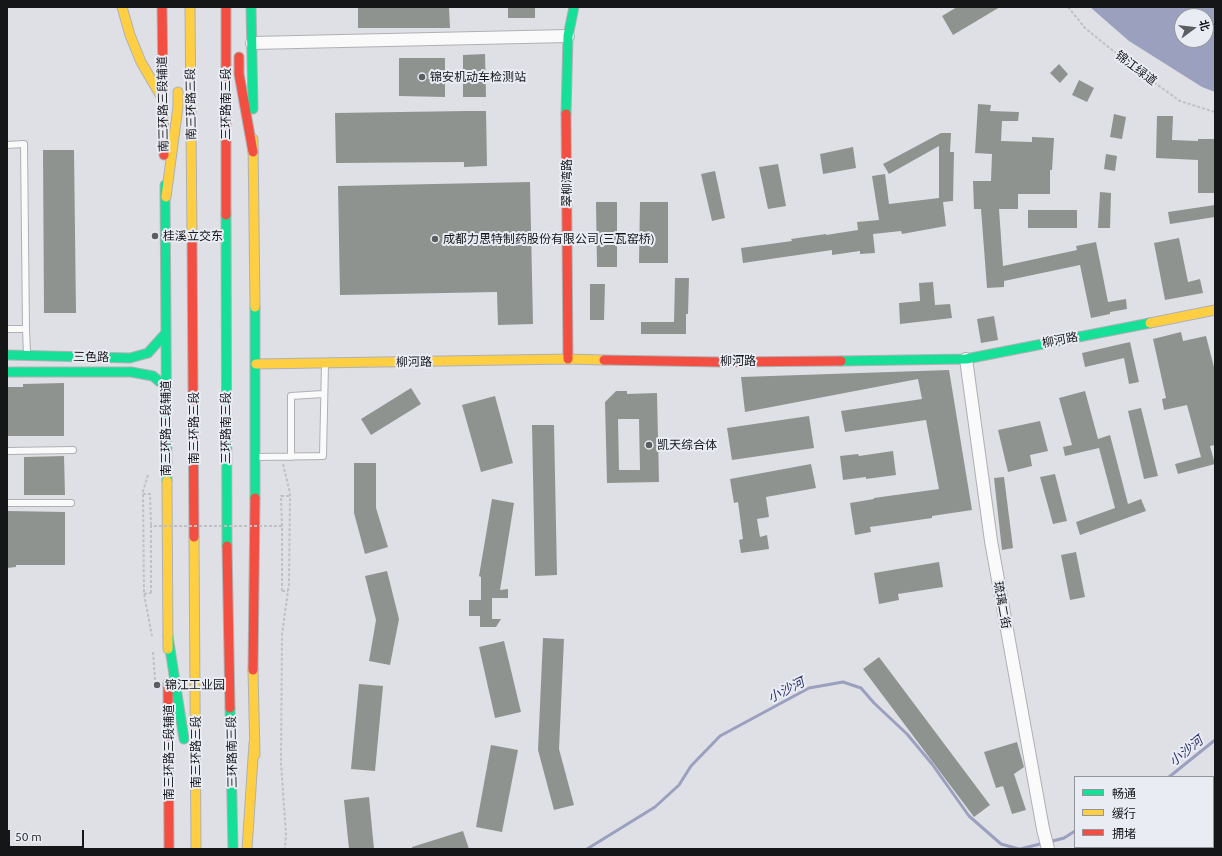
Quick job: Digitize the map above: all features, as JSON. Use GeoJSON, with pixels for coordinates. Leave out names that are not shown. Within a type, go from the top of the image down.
{"type":"FeatureCollection","features":[{"type":"Feature","properties":{"kind":"main road"},"geometry":{"type":"LineString","coordinates":[[122,7],[130,35],[141,62],[162,100]]}},
{"type":"Feature","properties":{"kind":"main road","name":"南三环路三段辅道"},"geometry":{"type":"LineString","coordinates":[[162,7],[162,100],[166,196],[169,849]]}},
{"type":"Feature","properties":{"kind":"main road","name":"南三环路三段"},"geometry":{"type":"LineString","coordinates":[[190,7],[196,849]]}},
{"type":"Feature","properties":{"kind":"main road","name":"三环路南三段"},"geometry":{"type":"LineString","coordinates":[[226,7],[226,487],[234,849]]}},
{"type":"Feature","properties":{"kind":"main road","name":"翠柳湾路"},"geometry":{"type":"LineString","coordinates":[[568,359],[566,92],[568,36],[574,7]]}},
{"type":"Feature","properties":{"kind":"main road"},"geometry":{"type":"LineString","coordinates":[[251,8],[256,364],[253,689],[256,849]]}},
{"type":"Feature","properties":{"kind":"main road"},"geometry":{"type":"LineString","coordinates":[[239,52],[239,74],[253,152]]}},
{"type":"Feature","properties":{"kind":"main road"},"geometry":{"type":"LineString","coordinates":[[166,196],[178,107],[178,84]]}},
{"type":"Feature","properties":{"kind":"main road","name":"柳河路"},"geometry":{"type":"LineString","coordinates":[[256,364],[568,359],[720,362],[966,359],[1215,310]]}},
{"type":"Feature","properties":{"kind":"main road","name":"三色路"},"geometry":{"type":"LineString","coordinates":[[7,355],[130,358],[148,353],[166,334]]}},
{"type":"Feature","properties":{"kind":"main road","name":"三色路"},"geometry":{"type":"LineString","coordinates":[[7,372],[131,372],[153,376],[166,388]]}},
{"type":"Feature","properties":{"kind":"main road"},"geometry":{"type":"LineString","coordinates":[[168,636],[183,729],[184,751]]}},
{"type":"Feature","properties":{"kind":"main road"},"geometry":{"type":"LineString","coordinates":[[247,849],[254,743]]}},
{"type":"Feature","properties":{"kind":"street"},"geometry":{"type":"LineString","coordinates":[[252,43],[568,36]]}},
{"type":"Feature","properties":{"kind":"street","name":"琉璃二街"},"geometry":{"type":"LineString","coordinates":[[966,359],[991,540],[1043,829],[1048,849]]}},
{"type":"Feature","properties":{"kind":"lane"},"geometry":{"type":"LineString","coordinates":[[7,145],[24,144],[27,356]]}},
{"type":"Feature","properties":{"kind":"lane"},"geometry":{"type":"LineString","coordinates":[[7,329],[26,329]]}},
{"type":"Feature","properties":{"kind":"lane"},"geometry":{"type":"LineString","coordinates":[[255,457],[323,456],[323,394],[325,364]]}},
{"type":"Feature","properties":{"kind":"lane"},"geometry":{"type":"LineString","coordinates":[[291,456],[291,396],[323,394]]}},
{"type":"Feature","properties":{"kind":"lane"},"geometry":{"type":"LineString","coordinates":[[7,451],[73,450]]}},
{"type":"Feature","properties":{"kind":"lane"},"geometry":{"type":"LineString","coordinates":[[7,503],[71,503]]}},
{"type":"Feature","properties":{"kind":"path","name":"锦江绿道"},"geometry":{"type":"LineString","coordinates":[[1068,7],[1085,28],[1138,71],[1180,101],[1215,112]]}},
{"type":"Feature","properties":{"kind":"path"},"geometry":{"type":"LineString","coordinates":[[281,457],[290,496],[288,591],[282,642],[281,763],[286,835],[285,849]]}},
{"type":"Feature","properties":{"kind":"path"},"geometry":{"type":"LineString","coordinates":[[148,475],[143,494],[144,594],[152,638]]}},
{"type":"Feature","properties":{"kind":"path"},"geometry":{"type":"LineString","coordinates":[[143,494],[150,494],[151,593],[144,594]]}},
{"type":"Feature","properties":{"kind":"path"},"geometry":{"type":"LineString","coordinates":[[288,591],[282,591],[281,496],[290,496]]}},
{"type":"Feature","properties":{"kind":"path"},"geometry":{"type":"LineString","coordinates":[[150,526],[282,526]]}},
{"type":"Feature","properties":{"kind":"path"},"geometry":{"type":"LineString","coordinates":[[153,645],[155,684]]}},
{"type":"Feature","properties":{"kind":"water"},"geometry":{"type":"Polygon","coordinates":[[[1090,7],[1215,7],[1215,92],[1202,87],[1129,41],[1090,7]]]}},
{"type":"Feature","properties":{"kind":"building"},"geometry":{"type":"Polygon","coordinates":[[[358,7],[449,7],[450,28],[358,28],[358,7]]]}},
{"type":"Feature","properties":{"kind":"building"},"geometry":{"type":"Polygon","coordinates":[[[508,7],[535,7],[535,18],[508,18],[508,7]]]}},
{"type":"Feature","properties":{"kind":"building"},"geometry":{"type":"Polygon","coordinates":[[[957,7],[1000,7],[953,35],[942,16],[957,7]]]}},
{"type":"Feature","properties":{"kind":"building"},"geometry":{"type":"Polygon","coordinates":[[[485,54],[486,97],[463,97],[463,55],[485,54]]]}},
{"type":"Feature","properties":{"kind":"building","name":"锦安机动车检测站"},"geometry":{"type":"Polygon","coordinates":[[[399,58],[445,58],[445,97],[399,96],[399,58]]]}},
{"type":"Feature","properties":{"kind":"building"},"geometry":{"type":"Polygon","coordinates":[[[1059,64],[1068,74],[1060,83],[1050,73],[1059,64]]]}},
{"type":"Feature","properties":{"kind":"building"},"geometry":{"type":"Polygon","coordinates":[[[1079,80],[1094,88],[1087,102],[1072,95],[1079,80]]]}},
{"type":"Feature","properties":{"kind":"building"},"geometry":{"type":"Polygon","coordinates":[[[978,104],[991,105],[990,111],[1019,112],[1018,121],[1002,121],[1001,141],[1032,142],[1032,137],[1054,138],[1052,170],[1050,170],[1050,194],[1018,194],[1018,209],[999,209],[1003,266],[1077,250],[1076,246],[1096,242],[1108,302],[1126,299],[1127,309],[1110,312],[1110,314],[1091,318],[1080,265],[1004,281],[1004,287],[987,288],[981,209],[974,209],[973,181],[991,181],[992,154],[975,153],[978,104]]]}},
{"type":"Feature","properties":{"kind":"building"},"geometry":{"type":"Polygon","coordinates":[[[486,111],[487,166],[464,167],[464,162],[336,163],[335,113],[486,111]]]}},
{"type":"Feature","properties":{"kind":"building"},"geometry":{"type":"Polygon","coordinates":[[[1114,114],[1126,117],[1122,139],[1110,137],[1114,114]]]}},
{"type":"Feature","properties":{"kind":"building"},"geometry":{"type":"Polygon","coordinates":[[[1157,116],[1173,116],[1172,140],[1198,141],[1198,139],[1215,139],[1215,193],[1198,193],[1198,160],[1156,158],[1157,116]]]}},
{"type":"Feature","properties":{"kind":"building"},"geometry":{"type":"Polygon","coordinates":[[[941,133],[951,133],[950,152],[954,152],[953,201],[943,202],[946,226],[902,234],[901,231],[873,234],[875,253],[860,254],[860,251],[832,255],[832,250],[743,263],[741,248],[792,241],[791,239],[858,230],[857,222],[879,220],[872,176],[885,174],[889,204],[939,198],[939,146],[889,174],[883,164],[941,133]]]}},
{"type":"Feature","properties":{"kind":"building"},"geometry":{"type":"Polygon","coordinates":[[[853,147],[856,168],[823,174],[820,154],[853,147]]]}},
{"type":"Feature","properties":{"kind":"building"},"geometry":{"type":"Polygon","coordinates":[[[43,150],[74,150],[76,313],[44,313],[43,150]]]}},
{"type":"Feature","properties":{"kind":"building"},"geometry":{"type":"Polygon","coordinates":[[[1106,154],[1117,156],[1115,171],[1104,169],[1106,154]]]}},
{"type":"Feature","properties":{"kind":"building"},"geometry":{"type":"Polygon","coordinates":[[[778,164],[786,206],[768,209],[759,167],[778,164]]]}},
{"type":"Feature","properties":{"kind":"building"},"geometry":{"type":"Polygon","coordinates":[[[715,171],[725,218],[712,221],[701,174],[715,171]]]}},
{"type":"Feature","properties":{"kind":"building","name":"成都力思特制药股份有限公司(三瓦窑桥)"},"geometry":{"type":"Polygon","coordinates":[[[530,182],[533,324],[498,325],[497,292],[340,295],[338,186],[530,182]]]}},
{"type":"Feature","properties":{"kind":"building"},"geometry":{"type":"Polygon","coordinates":[[[1100,192],[1111,193],[1110,228],[1098,228],[1100,192]]]}},
{"type":"Feature","properties":{"kind":"building"},"geometry":{"type":"Polygon","coordinates":[[[596,202],[617,202],[617,267],[597,267],[596,202]]]}},
{"type":"Feature","properties":{"kind":"building"},"geometry":{"type":"Polygon","coordinates":[[[640,202],[668,202],[668,263],[639,263],[640,202]]]}},
{"type":"Feature","properties":{"kind":"building"},"geometry":{"type":"Polygon","coordinates":[[[1215,205],[1215,217],[1170,224],[1168,212],[1215,205]]]}},
{"type":"Feature","properties":{"kind":"building"},"geometry":{"type":"Polygon","coordinates":[[[1028,210],[1077,210],[1077,228],[1028,228],[1028,210]]]}},
{"type":"Feature","properties":{"kind":"building"},"geometry":{"type":"Polygon","coordinates":[[[1179,238],[1188,282],[1200,279],[1203,293],[1165,300],[1154,243],[1179,238]]]}},
{"type":"Feature","properties":{"kind":"building"},"geometry":{"type":"Polygon","coordinates":[[[675,278],[689,278],[686,334],[641,334],[641,322],[674,322],[675,278]]]}},
{"type":"Feature","properties":{"kind":"building"},"geometry":{"type":"Polygon","coordinates":[[[933,282],[935,305],[950,304],[952,318],[900,324],[899,303],[920,301],[919,283],[933,282]]]}},
{"type":"Feature","properties":{"kind":"building"},"geometry":{"type":"Polygon","coordinates":[[[590,284],[605,284],[604,320],[590,320],[590,284]]]}},
{"type":"Feature","properties":{"kind":"building"},"geometry":{"type":"Polygon","coordinates":[[[994,316],[998,340],[981,343],[977,319],[994,316]]]}},
{"type":"Feature","properties":{"kind":"building"},"geometry":{"type":"Polygon","coordinates":[[[1181,332],[1183,341],[1206,336],[1215,371],[1215,445],[1210,446],[1215,464],[1178,474],[1175,464],[1201,457],[1187,405],[1164,410],[1162,399],[1166,398],[1153,339],[1181,332]]]}},
{"type":"Feature","properties":{"kind":"building"},"geometry":{"type":"Polygon","coordinates":[[[1130,342],[1139,382],[1129,384],[1124,358],[1085,367],[1082,353],[1130,342]]]}},
{"type":"Feature","properties":{"kind":"building"},"geometry":{"type":"Polygon","coordinates":[[[949,370],[972,510],[932,516],[932,518],[870,527],[871,532],[855,535],[850,503],[874,498],[939,489],[926,420],[845,432],[841,411],[922,399],[918,379],[745,412],[741,377],[949,370]]]}},
{"type":"Feature","properties":{"kind":"building"},"geometry":{"type":"Polygon","coordinates":[[[64,383],[64,436],[7,436],[7,387],[23,387],[23,384],[64,383]]]}},
{"type":"Feature","properties":{"kind":"building"},"geometry":{"type":"Polygon","coordinates":[[[411,388],[421,404],[371,435],[361,419],[411,388]]]}},
{"type":"Feature","properties":{"kind":"building","name":"凯天综合体"},"geometry":{"type":"Polygon","coordinates":[[[616,391],[627,391],[627,394],[657,393],[659,482],[607,483],[605,402],[616,391]],[[618,419],[619,470],[640,470],[639,419],[618,419]]]}},
{"type":"Feature","properties":{"kind":"building"},"geometry":{"type":"Polygon","coordinates":[[[1085,391],[1098,439],[1110,435],[1128,504],[1141,499],[1146,511],[1080,535],[1076,522],[1115,508],[1099,448],[1065,456],[1063,447],[1072,445],[1059,398],[1085,391]]]}},
{"type":"Feature","properties":{"kind":"building"},"geometry":{"type":"Polygon","coordinates":[[[495,396],[513,463],[481,472],[462,405],[495,396]]]}},
{"type":"Feature","properties":{"kind":"building"},"geometry":{"type":"Polygon","coordinates":[[[1141,408],[1158,476],[1144,479],[1128,411],[1141,408]]]}},
{"type":"Feature","properties":{"kind":"building"},"geometry":{"type":"Polygon","coordinates":[[[809,416],[814,448],[732,460],[727,428],[809,416]]]}},
{"type":"Feature","properties":{"kind":"building"},"geometry":{"type":"Polygon","coordinates":[[[1040,421],[1048,451],[1030,455],[1032,466],[1008,472],[998,430],[1040,421]]]}},
{"type":"Feature","properties":{"kind":"building"},"geometry":{"type":"Polygon","coordinates":[[[532,425],[554,425],[557,575],[535,576],[532,425]]]}},
{"type":"Feature","properties":{"kind":"building"},"geometry":{"type":"Polygon","coordinates":[[[893,451],[896,475],[843,480],[840,456],[858,454],[859,456],[893,451]]]}},
{"type":"Feature","properties":{"kind":"building"},"geometry":{"type":"Polygon","coordinates":[[[64,456],[65,495],[24,495],[24,457],[64,456]]]}},
{"type":"Feature","properties":{"kind":"building"},"geometry":{"type":"Polygon","coordinates":[[[354,463],[376,463],[376,508],[388,547],[365,554],[354,513],[354,463]]]}},
{"type":"Feature","properties":{"kind":"building"},"geometry":{"type":"Polygon","coordinates":[[[811,464],[816,488],[766,497],[769,517],[757,519],[760,537],[767,535],[769,549],[741,553],[739,540],[743,539],[738,502],[734,503],[730,479],[811,464]]]}},
{"type":"Feature","properties":{"kind":"building"},"geometry":{"type":"Polygon","coordinates":[[[1055,474],[1067,521],[1053,524],[1040,477],[1055,474]]]}},
{"type":"Feature","properties":{"kind":"building"},"geometry":{"type":"Polygon","coordinates":[[[1004,477],[1013,548],[1002,550],[994,478],[1004,477]]]}},
{"type":"Feature","properties":{"kind":"building"},"geometry":{"type":"Polygon","coordinates":[[[492,499],[514,503],[500,590],[508,589],[508,598],[492,598],[492,619],[501,619],[496,627],[480,627],[480,616],[469,616],[469,600],[481,600],[481,577],[479,576],[492,499]]]}},
{"type":"Feature","properties":{"kind":"building"},"geometry":{"type":"Polygon","coordinates":[[[7,511],[65,512],[65,565],[16,565],[16,567],[7,568],[7,511]]]}},
{"type":"Feature","properties":{"kind":"building"},"geometry":{"type":"Polygon","coordinates":[[[1076,552],[1085,597],[1070,600],[1061,555],[1076,552]]]}},
{"type":"Feature","properties":{"kind":"building"},"geometry":{"type":"Polygon","coordinates":[[[939,562],[943,587],[898,594],[899,600],[879,604],[874,573],[939,562]]]}},
{"type":"Feature","properties":{"kind":"building"},"geometry":{"type":"Polygon","coordinates":[[[387,571],[399,619],[390,665],[369,661],[376,620],[365,576],[387,571]]]}},
{"type":"Feature","properties":{"kind":"building"},"geometry":{"type":"Polygon","coordinates":[[[543,638],[564,639],[559,749],[574,805],[554,810],[538,750],[543,638]]]}},
{"type":"Feature","properties":{"kind":"building"},"geometry":{"type":"Polygon","coordinates":[[[504,641],[521,712],[495,718],[479,647],[504,641]]]}},
{"type":"Feature","properties":{"kind":"building"},"geometry":{"type":"Polygon","coordinates":[[[879,657],[990,805],[974,817],[863,669],[879,657]]]}},
{"type":"Feature","properties":{"kind":"building"},"geometry":{"type":"Polygon","coordinates":[[[359,684],[383,686],[375,771],[351,769],[359,684]]]}},
{"type":"Feature","properties":{"kind":"building"},"geometry":{"type":"Polygon","coordinates":[[[1017,742],[1024,767],[1014,774],[1026,810],[1012,814],[1003,786],[996,788],[984,752],[1017,742]]]}},
{"type":"Feature","properties":{"kind":"building"},"geometry":{"type":"Polygon","coordinates":[[[491,745],[518,750],[502,832],[476,827],[491,745]]]}},
{"type":"Feature","properties":{"kind":"building"},"geometry":{"type":"Polygon","coordinates":[[[369,797],[374,849],[349,849],[344,800],[369,797]]]}},
{"type":"Feature","properties":{"kind":"building"},"geometry":{"type":"Polygon","coordinates":[[[463,831],[469,849],[412,849],[412,847],[463,831]]]}},
{"type":"Feature","properties":{"kind":"waterway","name":"小沙河"},"geometry":{"type":"LineString","coordinates":[[587,849],[655,807],[679,785],[691,766],[720,736],[809,688],[843,682],[861,688],[874,703],[907,734],[932,764],[969,816],[1001,844],[1019,849]]}},
{"type":"Feature","properties":{"kind":"waterway","name":"小沙河"},"geometry":{"type":"LineString","coordinates":[[1170,776],[1215,740]]}},
{"type":"Feature","properties":{"kind":"waterway","name":"小沙河"},"geometry":{"type":"LineString","coordinates":[[1049,842],[1064,838],[1074,832]]}},
{"type":"Feature","properties":{"kind":"waterway","name":"小沙河"},"geometry":{"type":"LineString","coordinates":[[1020,849],[1044,843]]}},
{"type":"Feature","properties":{"kind":"traffic: fast"},"geometry":{"type":"LineString","coordinates":[[251,7],[253,109]]}},
{"type":"Feature","properties":{"kind":"traffic: fast"},"geometry":{"type":"LineString","coordinates":[[566,114],[568,36],[574,7]]}},
{"type":"Feature","properties":{"kind":"traffic: fast"},"geometry":{"type":"LineString","coordinates":[[165,185],[167,481]]}},
{"type":"Feature","properties":{"kind":"traffic: fast"},"geometry":{"type":"LineString","coordinates":[[226,215],[227,546]]}},
{"type":"Feature","properties":{"kind":"traffic: fast"},"geometry":{"type":"LineString","coordinates":[[255,307],[255,498]]}},
{"type":"Feature","properties":{"kind":"traffic: fast"},"geometry":{"type":"LineString","coordinates":[[841,361],[966,359],[1150,323]]}},
{"type":"Feature","properties":{"kind":"traffic: fast"},"geometry":{"type":"LineString","coordinates":[[7,355],[130,358],[148,353],[165,334]]}},
{"type":"Feature","properties":{"kind":"traffic: fast"},"geometry":{"type":"LineString","coordinates":[[7,372],[131,372],[153,376],[167,388]]}},
{"type":"Feature","properties":{"kind":"traffic: fast"},"geometry":{"type":"LineString","coordinates":[[168,636],[184,739]]}},
{"type":"Feature","properties":{"kind":"traffic: fast"},"geometry":{"type":"LineString","coordinates":[[230,708],[233,849]]}},
{"type":"Feature","properties":{"kind":"traffic: slow"},"geometry":{"type":"LineString","coordinates":[[122,7],[130,35],[141,62],[162,98]]}},
{"type":"Feature","properties":{"kind":"traffic: slow"},"geometry":{"type":"LineString","coordinates":[[190,7],[192,239]]}},
{"type":"Feature","properties":{"kind":"traffic: slow"},"geometry":{"type":"LineString","coordinates":[[166,197],[178,107],[178,92]]}},
{"type":"Feature","properties":{"kind":"traffic: slow"},"geometry":{"type":"LineString","coordinates":[[253,139],[255,307]]}},
{"type":"Feature","properties":{"kind":"traffic: slow"},"geometry":{"type":"LineString","coordinates":[[1150,323],[1215,310]]}},
{"type":"Feature","properties":{"kind":"traffic: slow"},"geometry":{"type":"LineString","coordinates":[[256,364],[568,359],[604,360]]}},
{"type":"Feature","properties":{"kind":"traffic: slow"},"geometry":{"type":"LineString","coordinates":[[167,481],[168,649]]}},
{"type":"Feature","properties":{"kind":"traffic: slow"},"geometry":{"type":"LineString","coordinates":[[194,537],[196,849]]}},
{"type":"Feature","properties":{"kind":"traffic: slow"},"geometry":{"type":"LineString","coordinates":[[253,670],[255,755]]}},
{"type":"Feature","properties":{"kind":"traffic: slow"},"geometry":{"type":"LineString","coordinates":[[247,849],[254,743]]}},
{"type":"Feature","properties":{"kind":"traffic: jam"},"geometry":{"type":"LineString","coordinates":[[162,7],[164,155]]}},
{"type":"Feature","properties":{"kind":"traffic: jam"},"geometry":{"type":"LineString","coordinates":[[226,7],[226,215]]}},
{"type":"Feature","properties":{"kind":"traffic: jam"},"geometry":{"type":"LineString","coordinates":[[239,57],[239,74],[253,152]]}},
{"type":"Feature","properties":{"kind":"traffic: jam"},"geometry":{"type":"LineString","coordinates":[[566,114],[568,359]]}},
{"type":"Feature","properties":{"kind":"traffic: jam"},"geometry":{"type":"LineString","coordinates":[[192,239],[194,537]]}},
{"type":"Feature","properties":{"kind":"traffic: jam"},"geometry":{"type":"LineString","coordinates":[[604,360],[720,362],[841,361]]}},
{"type":"Feature","properties":{"kind":"traffic: jam"},"geometry":{"type":"LineString","coordinates":[[253,670],[255,498]]}},
{"type":"Feature","properties":{"kind":"traffic: jam"},"geometry":{"type":"LineString","coordinates":[[227,546],[230,708]]}},
{"type":"Feature","properties":{"kind":"traffic: jam"},"geometry":{"type":"LineString","coordinates":[[168,683],[169,849]]}},
{"type":"Feature","properties":{"kind":"place","name":"锦安机动车检测站"},"geometry":{"type":"Point","coordinates":[422,77]}},
{"type":"Feature","properties":{"kind":"place","name":"桂溪立交东"},"geometry":{"type":"Point","coordinates":[155,236]}},
{"type":"Feature","properties":{"kind":"place","name":"成都力思特制药股份有限公司(三瓦窑桥)"},"geometry":{"type":"Point","coordinates":[435,239]}},
{"type":"Feature","properties":{"kind":"place","name":"凯天综合体"},"geometry":{"type":"Point","coordinates":[649,445]}},
{"type":"Feature","properties":{"kind":"place","name":"锦江工业园"},"geometry":{"type":"Point","coordinates":[157,685]}}]}
